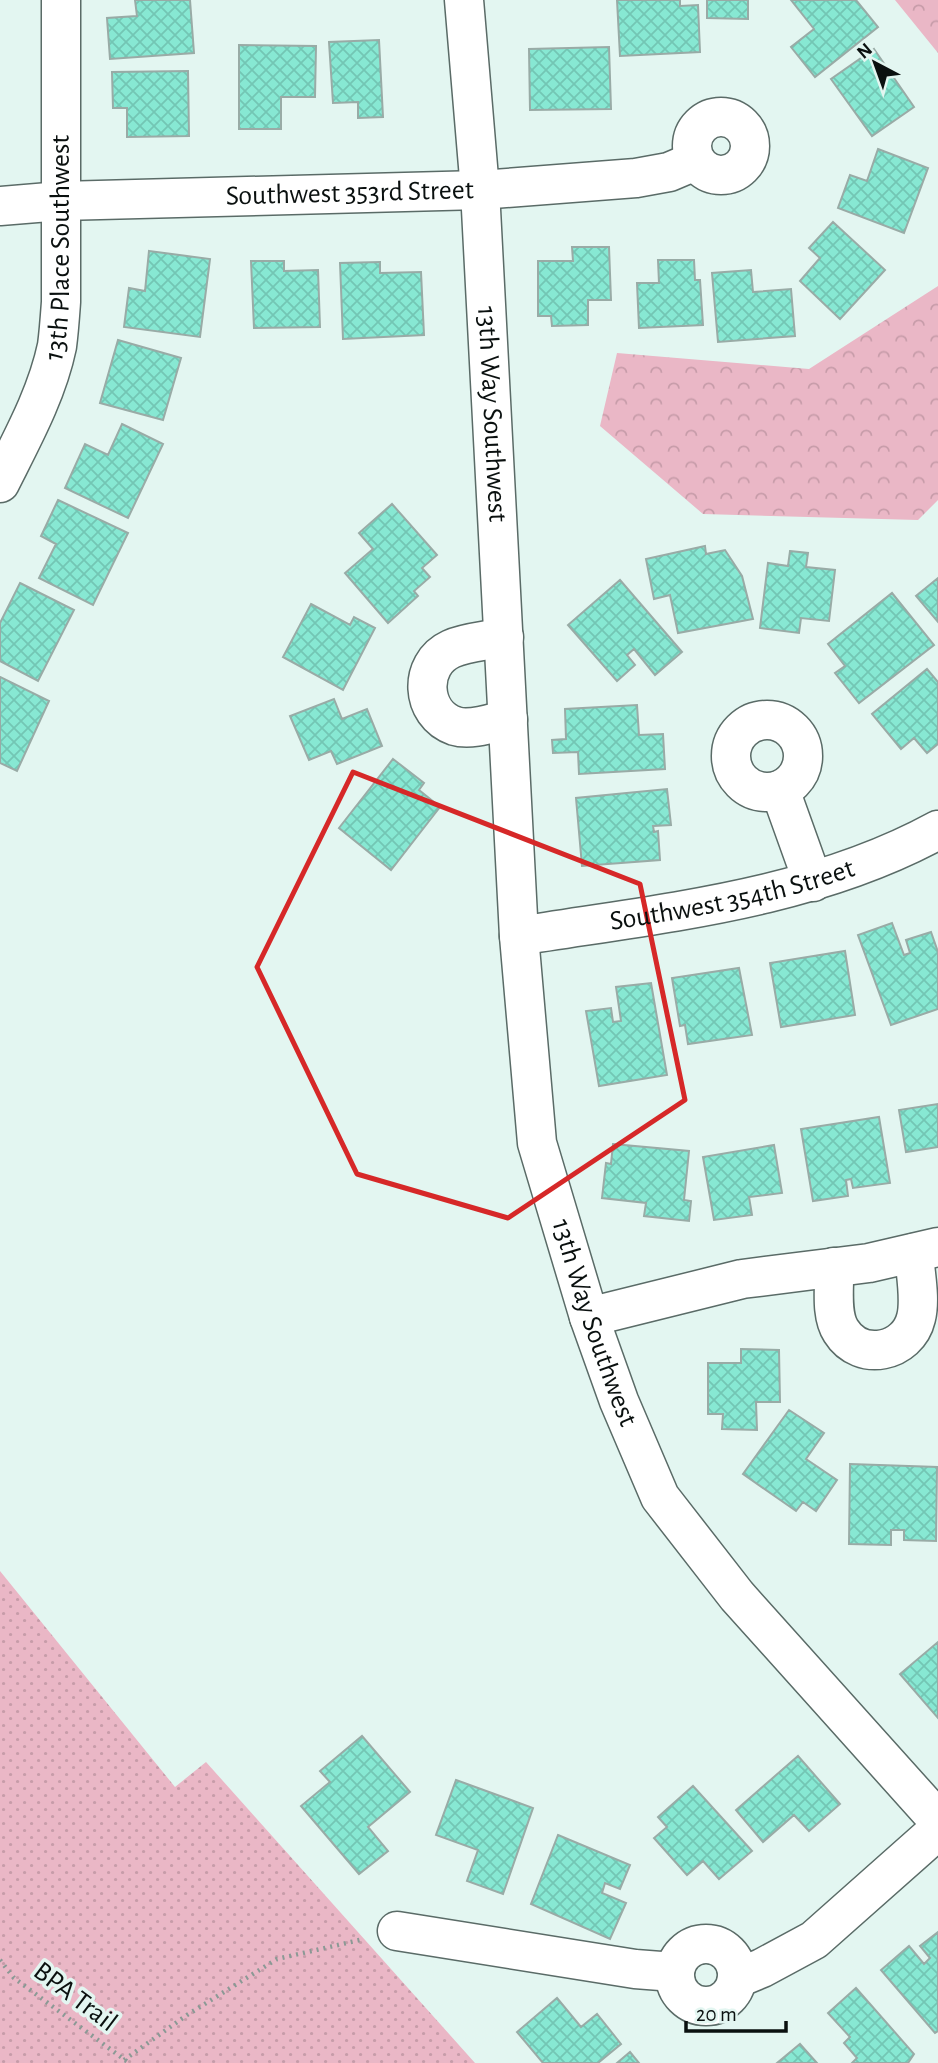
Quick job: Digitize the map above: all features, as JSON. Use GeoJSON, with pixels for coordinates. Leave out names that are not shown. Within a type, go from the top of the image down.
{"type":"FeatureCollection","features":[{"type":"Feature","properties":{"kind":"street","name":"13th Place Southwest"},"geometry":{"type":"LineString","coordinates":[[0,484],[45,385],[57,345],[61,302],[61,0]]}},
{"type":"Feature","properties":{"kind":"street","name":"13th Way Southwest"},"geometry":{"type":"LineString","coordinates":[[464,0],[480,190],[519,936],[537,1143],[589,1317],[619,1401],[660,1497],[737,1596],[938,1820]]}},
{"type":"Feature","properties":{"kind":"street","name":"Southwest 353rd Street"},"geometry":{"type":"LineString","coordinates":[[0,205],[480,190],[636,178],[669,172],[695,161]]}},
{"type":"Feature","properties":{"kind":"street"},"geometry":{"type":"LineString","coordinates":[[504,637],[452,648],[431,668],[427,689],[433,709],[456,726],[470,728],[508,719]]}},
{"type":"Feature","properties":{"kind":"street"},"geometry":{"type":"LineString","coordinates":[[780,790],[813,882]]}},
{"type":"Feature","properties":{"kind":"street","name":"Southwest 354th Street"},"geometry":{"type":"LineString","coordinates":[[519,936],[733,902],[813,882],[938,830]]}},
{"type":"Feature","properties":{"kind":"street"},"geometry":{"type":"LineString","coordinates":[[589,1317],[742,1279],[834,1267],[869,1263],[926,1250],[917,1315],[913,1329],[904,1340],[892,1348],[878,1351],[857,1346],[841,1332],[836,1318],[834,1267]]}},
{"type":"Feature","properties":{"kind":"street"},"geometry":{"type":"LineString","coordinates":[[397,1931],[635,1969],[674,1972],[678,1960],[686,1950],[697,1944],[709,1943],[721,1947],[731,1955],[737,1978],[814,1940],[938,1830]]}},
{"type":"Feature","properties":{"kind":"path"},"geometry":{"type":"LineString","coordinates":[[127,2061],[187,2015],[277,1959],[397,1931]]}},
{"type":"Feature","properties":{"kind":"path","name":"BPA Trail"},"geometry":{"type":"LineString","coordinates":[[0,1960],[14,1978],[127,2061]]}},
{"type":"Feature","properties":{"kind":"highlighted area"},"geometry":{"type":"Polygon","coordinates":[[[353,772],[640,884],[685,1100],[508,1218],[357,1174],[257,967],[353,772]]]}},
{"type":"Feature","properties":{"kind":"green space"},"geometry":{"type":"Polygon","coordinates":[[[895,0],[938,0],[938,53],[895,0]]]}},
{"type":"Feature","properties":{"kind":"green space"},"geometry":{"type":"Polygon","coordinates":[[[938,286],[938,500],[918,520],[703,514],[600,426],[617,353],[809,369],[938,286]]]}},
{"type":"Feature","properties":{"kind":"green space"},"geometry":{"type":"Polygon","coordinates":[[[0,1571],[175,1787],[206,1762],[475,2063],[0,2063],[0,1571]]]}},
{"type":"Feature","properties":{"kind":"building"},"geometry":{"type":"Polygon","coordinates":[[[135,0],[190,0],[194,53],[110,59],[107,18],[137,16],[135,0]]]}},
{"type":"Feature","properties":{"kind":"building"},"geometry":{"type":"Polygon","coordinates":[[[617,0],[680,0],[680,6],[698,5],[700,52],[620,56],[617,0]]]}},
{"type":"Feature","properties":{"kind":"building"},"geometry":{"type":"Polygon","coordinates":[[[707,0],[748,0],[748,19],[707,18],[707,0]]]}},
{"type":"Feature","properties":{"kind":"building"},"geometry":{"type":"Polygon","coordinates":[[[791,0],[856,0],[878,27],[815,77],[791,47],[814,29],[791,0]]]}},
{"type":"Feature","properties":{"kind":"building"},"geometry":{"type":"Polygon","coordinates":[[[379,40],[383,117],[358,118],[358,102],[333,103],[329,42],[379,40]]]}},
{"type":"Feature","properties":{"kind":"building"},"geometry":{"type":"Polygon","coordinates":[[[239,45],[316,46],[315,97],[281,97],[281,129],[239,129],[239,45]]]}},
{"type":"Feature","properties":{"kind":"building"},"geometry":{"type":"Polygon","coordinates":[[[609,47],[611,109],[530,110],[529,49],[609,47]]]}},
{"type":"Feature","properties":{"kind":"building"},"geometry":{"type":"Polygon","coordinates":[[[874,49],[914,107],[872,136],[831,79],[874,49]]]}},
{"type":"Feature","properties":{"kind":"building"},"geometry":{"type":"Polygon","coordinates":[[[188,71],[189,136],[127,137],[127,108],[113,108],[112,72],[188,71]]]}},
{"type":"Feature","properties":{"kind":"building"},"geometry":{"type":"Polygon","coordinates":[[[878,149],[928,168],[904,233],[838,208],[850,175],[867,181],[878,149]]]}},
{"type":"Feature","properties":{"kind":"building"},"geometry":{"type":"Polygon","coordinates":[[[833,222],[885,270],[840,319],[800,281],[820,258],[809,248],[833,222]]]}},
{"type":"Feature","properties":{"kind":"building"},"geometry":{"type":"Polygon","coordinates":[[[572,247],[609,247],[611,300],[588,300],[588,325],[552,326],[551,316],[538,316],[538,261],[573,261],[572,247]]]}},
{"type":"Feature","properties":{"kind":"building"},"geometry":{"type":"Polygon","coordinates":[[[149,251],[210,259],[200,337],[124,327],[129,288],[145,291],[149,251]]]}},
{"type":"Feature","properties":{"kind":"building"},"geometry":{"type":"Polygon","coordinates":[[[658,260],[694,260],[695,280],[700,280],[703,325],[639,328],[637,283],[659,283],[658,260]]]}},
{"type":"Feature","properties":{"kind":"building"},"geometry":{"type":"Polygon","coordinates":[[[251,261],[284,261],[284,271],[318,270],[320,327],[254,328],[251,261]]]}},
{"type":"Feature","properties":{"kind":"building"},"geometry":{"type":"Polygon","coordinates":[[[380,262],[380,273],[421,272],[424,335],[343,339],[340,263],[380,262]]]}},
{"type":"Feature","properties":{"kind":"building"},"geometry":{"type":"Polygon","coordinates":[[[751,270],[753,292],[791,289],[795,336],[718,342],[712,273],[751,270]]]}},
{"type":"Feature","properties":{"kind":"building"},"geometry":{"type":"Polygon","coordinates":[[[118,340],[181,358],[163,420],[100,403],[118,340]]]}},
{"type":"Feature","properties":{"kind":"building"},"geometry":{"type":"Polygon","coordinates":[[[122,424],[163,444],[128,518],[65,488],[85,444],[108,455],[122,424]]]}},
{"type":"Feature","properties":{"kind":"building"},"geometry":{"type":"Polygon","coordinates":[[[58,500],[128,533],[93,605],[39,578],[56,544],[41,536],[58,500]]]}},
{"type":"Feature","properties":{"kind":"building"},"geometry":{"type":"Polygon","coordinates":[[[392,504],[437,555],[422,568],[430,577],[414,591],[418,596],[388,623],[345,573],[373,549],[359,533],[392,504]]]}},
{"type":"Feature","properties":{"kind":"building"},"geometry":{"type":"Polygon","coordinates":[[[705,546],[706,554],[725,550],[742,576],[753,619],[678,633],[670,595],[654,599],[646,559],[705,546]]]}},
{"type":"Feature","properties":{"kind":"building"},"geometry":{"type":"Polygon","coordinates":[[[790,551],[808,553],[806,567],[835,570],[829,621],[801,618],[799,633],[760,628],[768,563],[788,566],[790,551]]]}},
{"type":"Feature","properties":{"kind":"building"},"geometry":{"type":"Polygon","coordinates":[[[938,578],[938,622],[916,596],[938,578]]]}},
{"type":"Feature","properties":{"kind":"building"},"geometry":{"type":"Polygon","coordinates":[[[620,580],[682,652],[655,675],[634,649],[627,655],[635,665],[617,681],[568,625],[620,580]]]}},
{"type":"Feature","properties":{"kind":"building"},"geometry":{"type":"Polygon","coordinates":[[[20,583],[74,610],[38,681],[0,661],[0,623],[20,583]]]}},
{"type":"Feature","properties":{"kind":"building"},"geometry":{"type":"Polygon","coordinates":[[[892,593],[934,645],[859,703],[835,673],[845,666],[828,644],[892,593]]]}},
{"type":"Feature","properties":{"kind":"building"},"geometry":{"type":"Polygon","coordinates":[[[311,604],[350,625],[354,617],[375,628],[343,690],[283,657],[311,604]]]}},
{"type":"Feature","properties":{"kind":"building"},"geometry":{"type":"Polygon","coordinates":[[[927,669],[938,682],[938,744],[927,753],[914,738],[901,749],[872,714],[927,669]]]}},
{"type":"Feature","properties":{"kind":"building"},"geometry":{"type":"Polygon","coordinates":[[[0,677],[49,701],[17,771],[0,763],[0,677]]]}},
{"type":"Feature","properties":{"kind":"building"},"geometry":{"type":"Polygon","coordinates":[[[334,699],[342,719],[367,709],[382,746],[337,764],[331,751],[309,760],[290,716],[334,699]]]}},
{"type":"Feature","properties":{"kind":"building"},"geometry":{"type":"Polygon","coordinates":[[[637,705],[639,735],[663,734],[665,769],[579,774],[578,752],[553,753],[552,740],[566,739],[565,709],[637,705]]]}},
{"type":"Feature","properties":{"kind":"building"},"geometry":{"type":"Polygon","coordinates":[[[393,759],[424,783],[419,790],[440,807],[391,870],[339,828],[393,759]]]}},
{"type":"Feature","properties":{"kind":"building"},"geometry":{"type":"Polygon","coordinates":[[[667,789],[671,825],[653,826],[654,832],[658,831],[660,860],[582,866],[576,798],[667,789]]]}},
{"type":"Feature","properties":{"kind":"building"},"geometry":{"type":"Polygon","coordinates":[[[892,923],[904,955],[910,953],[906,940],[931,932],[938,952],[938,1009],[891,1025],[858,935],[892,923]]]}},
{"type":"Feature","properties":{"kind":"building"},"geometry":{"type":"Polygon","coordinates":[[[845,951],[855,1015],[781,1027],[770,963],[845,951]]]}},
{"type":"Feature","properties":{"kind":"building"},"geometry":{"type":"Polygon","coordinates":[[[739,968],[752,1035],[688,1044],[685,1025],[680,1026],[672,978],[739,968]]]}},
{"type":"Feature","properties":{"kind":"building"},"geometry":{"type":"Polygon","coordinates":[[[651,983],[667,1075],[599,1086],[586,1011],[611,1008],[613,1022],[621,1021],[616,987],[651,983]]]}},
{"type":"Feature","properties":{"kind":"building"},"geometry":{"type":"Polygon","coordinates":[[[938,1104],[938,1147],[906,1152],[899,1110],[938,1104]]]}},
{"type":"Feature","properties":{"kind":"building"},"geometry":{"type":"Polygon","coordinates":[[[879,1117],[890,1183],[853,1188],[851,1179],[846,1180],[848,1196],[813,1201],[801,1129],[879,1117]]]}},
{"type":"Feature","properties":{"kind":"building"},"geometry":{"type":"Polygon","coordinates":[[[613,1144],[689,1151],[684,1200],[691,1201],[689,1221],[644,1216],[646,1203],[602,1198],[606,1163],[611,1164],[613,1144]]]}},
{"type":"Feature","properties":{"kind":"building"},"geometry":{"type":"Polygon","coordinates":[[[774,1145],[782,1193],[749,1197],[752,1215],[714,1220],[703,1157],[774,1145]]]}},
{"type":"Feature","properties":{"kind":"building"},"geometry":{"type":"Polygon","coordinates":[[[741,1349],[779,1350],[780,1402],[756,1402],[757,1430],[722,1429],[723,1414],[708,1414],[708,1363],[741,1363],[741,1349]]]}},
{"type":"Feature","properties":{"kind":"building"},"geometry":{"type":"Polygon","coordinates":[[[789,1410],[824,1433],[806,1459],[837,1480],[816,1511],[803,1502],[796,1511],[743,1474],[789,1410]]]}},
{"type":"Feature","properties":{"kind":"building"},"geometry":{"type":"Polygon","coordinates":[[[850,1464],[937,1467],[936,1541],[904,1540],[904,1530],[891,1530],[891,1545],[849,1544],[850,1464]]]}},
{"type":"Feature","properties":{"kind":"building"},"geometry":{"type":"Polygon","coordinates":[[[938,1642],[938,1718],[900,1674],[938,1642]]]}},
{"type":"Feature","properties":{"kind":"building"},"geometry":{"type":"Polygon","coordinates":[[[362,1736],[410,1792],[368,1827],[388,1851],[359,1874],[301,1806],[330,1782],[320,1771],[362,1736]]]}},
{"type":"Feature","properties":{"kind":"building"},"geometry":{"type":"Polygon","coordinates":[[[798,1756],[840,1804],[809,1831],[794,1815],[763,1842],[736,1810],[798,1756]]]}},
{"type":"Feature","properties":{"kind":"building"},"geometry":{"type":"Polygon","coordinates":[[[456,1780],[533,1808],[503,1894],[467,1881],[478,1850],[436,1835],[456,1780]]]}},
{"type":"Feature","properties":{"kind":"building"},"geometry":{"type":"Polygon","coordinates":[[[693,1786],[752,1851],[719,1879],[703,1861],[687,1875],[654,1838],[667,1827],[658,1817],[693,1786]]]}},
{"type":"Feature","properties":{"kind":"building"},"geometry":{"type":"Polygon","coordinates":[[[558,1835],[630,1865],[620,1889],[605,1883],[602,1893],[626,1903],[610,1939],[531,1904],[558,1835]]]}},
{"type":"Feature","properties":{"kind":"building"},"geometry":{"type":"Polygon","coordinates":[[[938,1932],[938,2031],[935,2033],[881,1970],[909,1946],[924,1964],[930,1958],[920,1946],[938,1932]]]}},
{"type":"Feature","properties":{"kind":"building"},"geometry":{"type":"Polygon","coordinates":[[[856,1988],[914,2054],[908,2063],[852,2063],[857,2058],[844,2043],[850,2037],[828,2013],[856,1988]]]}},
{"type":"Feature","properties":{"kind":"building"},"geometry":{"type":"Polygon","coordinates":[[[557,1998],[581,2027],[597,2014],[621,2044],[598,2063],[543,2063],[517,2032],[557,1998]]]}},
{"type":"Feature","properties":{"kind":"building"},"geometry":{"type":"Polygon","coordinates":[[[800,2044],[817,2063],[777,2063],[800,2044]]]}},
{"type":"Feature","properties":{"kind":"building"},"geometry":{"type":"Polygon","coordinates":[[[630,2052],[639,2063],[617,2063],[630,2052]]]}}]}
